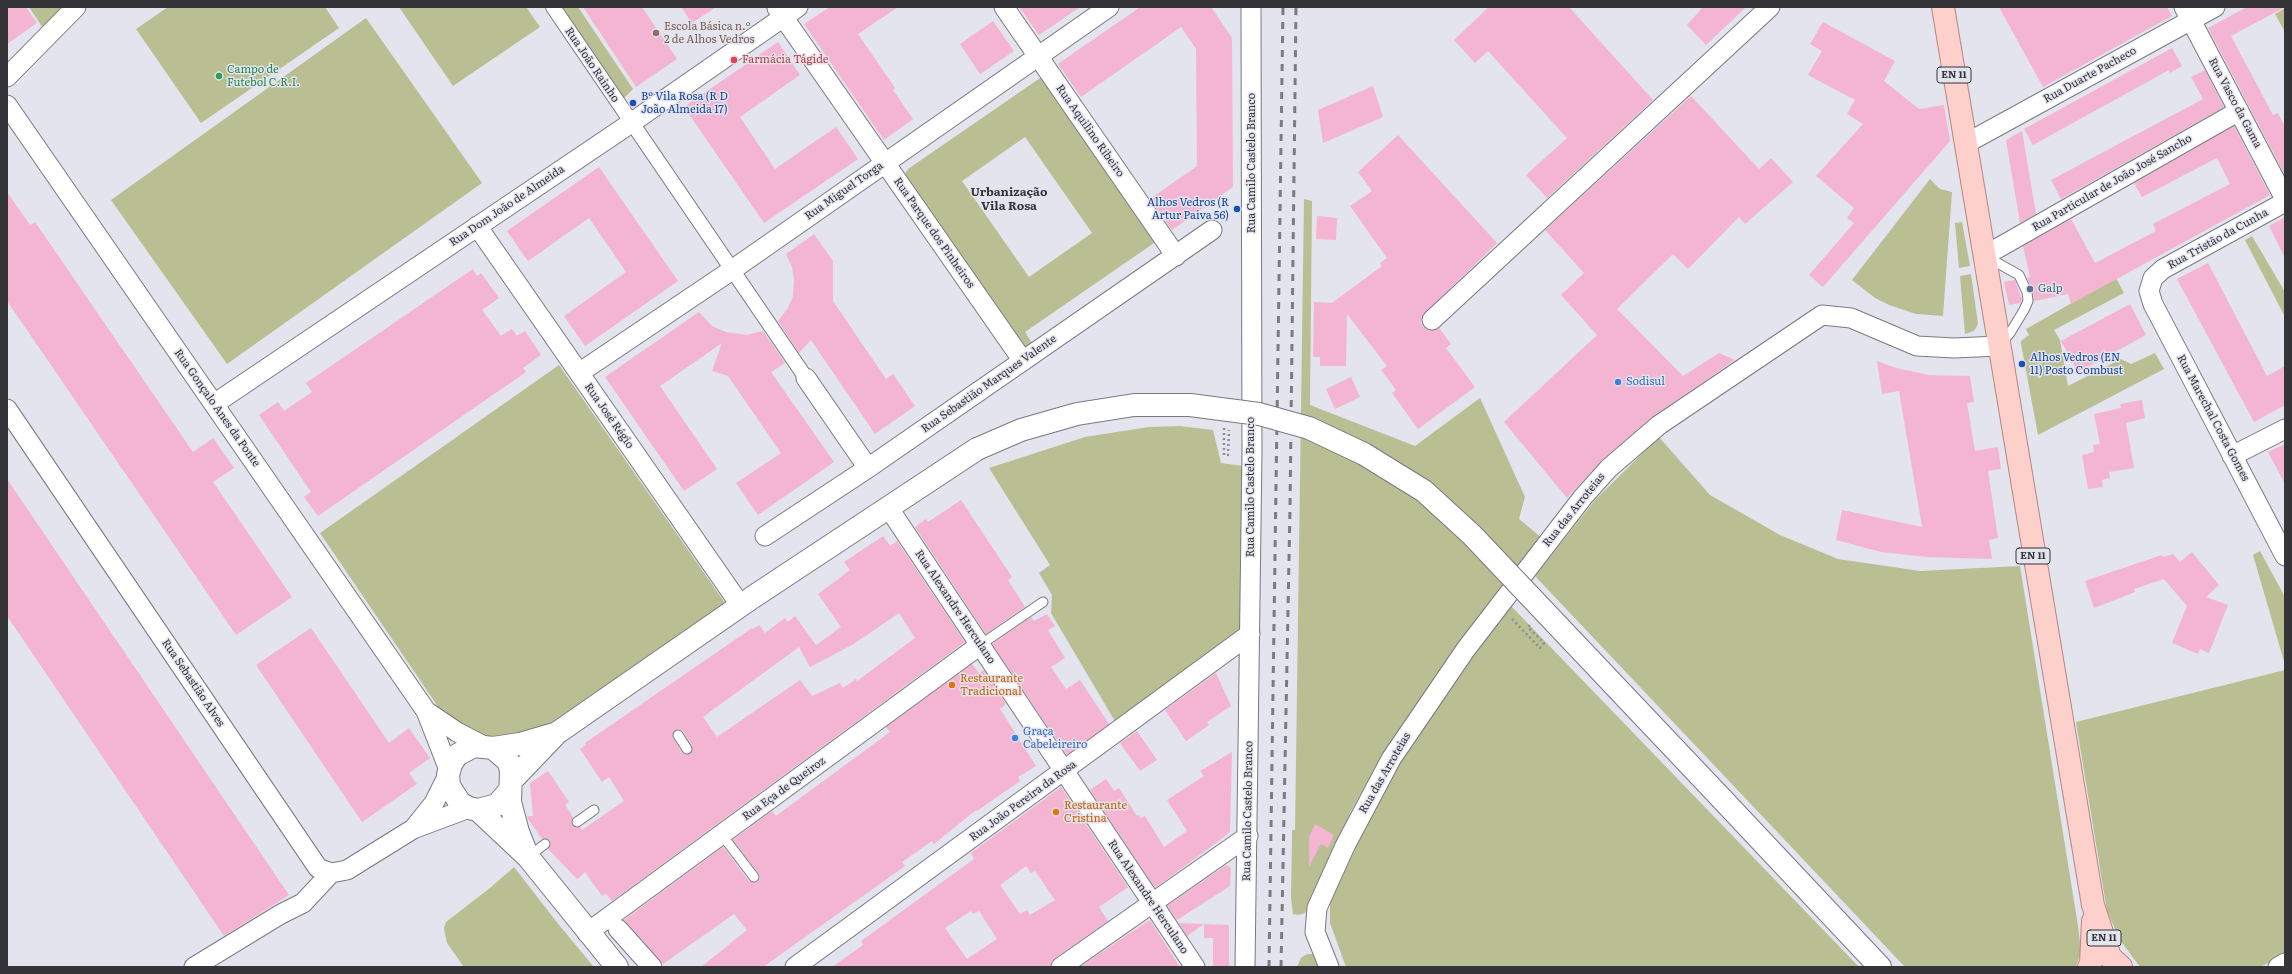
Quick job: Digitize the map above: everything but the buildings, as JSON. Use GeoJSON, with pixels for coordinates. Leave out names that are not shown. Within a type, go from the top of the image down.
{"type":"FeatureCollection","features":[{"type":"Feature","properties":{"kind":"main road","name":"EN 11"},"geometry":{"type":"LineString","coordinates":[[1943,7],[2093,905],[2110,957],[2121,967]]}},
{"type":"Feature","properties":{"kind":"main road","name":"EN 11"},"geometry":{"type":"LineString","coordinates":[[2089,967],[2092,963],[2093,905]]}},
{"type":"Feature","properties":{"kind":"street"},"geometry":{"type":"LineString","coordinates":[[7,77],[76,7]]}},
{"type":"Feature","properties":{"kind":"street","name":"Rua João Rainho"},"geometry":{"type":"LineString","coordinates":[[553,7],[806,378]]}},
{"type":"Feature","properties":{"kind":"street","name":"Rua Dom João de Almeida"},"geometry":{"type":"LineString","coordinates":[[214,404],[631,123],[641,114],[780,12],[798,7]]}},
{"type":"Feature","properties":{"kind":"street","name":"Rua Aquilino Ribeiro"},"geometry":{"type":"LineString","coordinates":[[1004,7],[1176,256]]}},
{"type":"Feature","properties":{"kind":"street","name":"Rua Miguel Torga"},"geometry":{"type":"LineString","coordinates":[[579,374],[732,270],[884,162],[1109,7]]}},
{"type":"Feature","properties":{"kind":"street","name":"Rua Camilo Castelo Branco"},"geometry":{"type":"LineString","coordinates":[[1245,967],[1248,836],[1252,452],[1251,7]]}},
{"type":"Feature","properties":{"kind":"street"},"geometry":{"type":"LineString","coordinates":[[1432,320],[1770,7]]}},
{"type":"Feature","properties":{"kind":"street","name":"Rua Duarte Pacheco"},"geometry":{"type":"LineString","coordinates":[[1966,144],[2187,14],[2215,7]]}},
{"type":"Feature","properties":{"kind":"street","name":"Rua Parque dos Pinheiros"},"geometry":{"type":"LineString","coordinates":[[780,12],[1023,361]]}},
{"type":"Feature","properties":{"kind":"street","name":"Rua Vasco da Gama"},"geometry":{"type":"LineString","coordinates":[[2187,14],[2285,201]]}},
{"type":"Feature","properties":{"kind":"street","name":"Rua Gonçalo Anes da Ponte"},"geometry":{"type":"LineString","coordinates":[[7,105],[426,711]]}},
{"type":"Feature","properties":{"kind":"street","name":"Rua Particular de João José Sancho"},"geometry":{"type":"LineString","coordinates":[[1984,256],[2239,111]]}},
{"type":"Feature","properties":{"kind":"street","name":"Rua Tristão da Cunha"},"geometry":{"type":"LineString","coordinates":[[2153,278],[2163,269],[2285,201]]}},
{"type":"Feature","properties":{"kind":"street","name":"Rua José Régio"},"geometry":{"type":"LineString","coordinates":[[477,226],[741,606]]}},
{"type":"Feature","properties":{"kind":"street","name":"Rua Sebastião Marques Valente"},"geometry":{"type":"LineString","coordinates":[[765,536],[868,468],[1212,230]]}},
{"type":"Feature","properties":{"kind":"street","name":"Rua Marechal Costa Gomes"},"geometry":{"type":"LineString","coordinates":[[2153,278],[2149,291],[2153,304],[2285,556]]}},
{"type":"Feature","properties":{"kind":"street","name":"Rua das Arroteias"},"geometry":{"type":"LineString","coordinates":[[1329,967],[1315,932],[1317,908],[1357,821],[1405,737],[1466,649],[1599,477],[1659,425],[1822,316],[1851,318],[1917,346],[1954,348],[1999,346]]}},
{"type":"Feature","properties":{"kind":"street"},"geometry":{"type":"LineString","coordinates":[[806,378],[868,468]]}},
{"type":"Feature","properties":{"kind":"street"},"geometry":{"type":"LineString","coordinates":[[194,967],[281,914],[303,904],[331,873],[347,870],[413,829],[474,809],[497,805],[511,785],[557,733],[741,606],[977,449],[1021,430],[1077,414],[1134,405],[1190,405],[1259,414],[1309,428],[1364,454],[1424,491],[1472,535],[1880,967]]}},
{"type":"Feature","properties":{"kind":"street","name":"Rua Sebastião Alves"},"geometry":{"type":"LineString","coordinates":[[7,409],[318,868],[331,873]]}},
{"type":"Feature","properties":{"kind":"street"},"geometry":{"type":"LineString","coordinates":[[2232,456],[2285,429]]}},
{"type":"Feature","properties":{"kind":"street","name":"Rua Alexandre Herculano"},"geometry":{"type":"LineString","coordinates":[[888,507],[1063,771],[1196,967]]}},
{"type":"Feature","properties":{"kind":"street","name":"Rua João Pereira da Rosa"},"geometry":{"type":"LineString","coordinates":[[795,967],[1250,634]]}},
{"type":"Feature","properties":{"kind":"street","name":"Rua Eça de Queiroz"},"geometry":{"type":"LineString","coordinates":[[587,933],[980,645]]}},
{"type":"Feature","properties":{"kind":"street"},"geometry":{"type":"LineString","coordinates":[[426,711],[457,732],[488,747],[508,761],[511,770],[513,816],[528,857]]}},
{"type":"Feature","properties":{"kind":"street"},"geometry":{"type":"LineString","coordinates":[[426,711],[448,773],[449,786],[454,796],[460,803],[474,809],[528,857],[587,933],[617,967]]}},
{"type":"Feature","properties":{"kind":"street"},"geometry":{"type":"LineString","coordinates":[[413,829],[434,803],[457,755],[464,749],[531,742],[557,733]]}},
{"type":"Feature","properties":{"kind":"street"},"geometry":{"type":"LineString","coordinates":[[1061,967],[1151,902],[1248,836]]}},
{"type":"Feature","properties":{"kind":"street"},"geometry":{"type":"LineString","coordinates":[[618,929],[652,967]]}},
{"type":"Feature","properties":{"kind":"street"},"geometry":{"type":"LineString","coordinates":[[2278,967],[2285,963]]}},
{"type":"Feature","properties":{"kind":"lane"},"geometry":{"type":"LineString","coordinates":[[1984,256],[2019,275],[2027,292],[2028,301],[2024,310],[2010,333],[1999,346]]}},
{"type":"Feature","properties":{"kind":"lane"},"geometry":{"type":"LineString","coordinates":[[980,645],[1043,602]]}},
{"type":"Feature","properties":{"kind":"lane"},"geometry":{"type":"LineString","coordinates":[[678,735],[687,749]]}},
{"type":"Feature","properties":{"kind":"lane"},"geometry":{"type":"LineString","coordinates":[[577,822],[594,810]]}},
{"type":"Feature","properties":{"kind":"lane"},"geometry":{"type":"LineString","coordinates":[[722,835],[754,877]]}},
{"type":"Feature","properties":{"kind":"lane"},"geometry":{"type":"LineString","coordinates":[[528,857],[545,844]]}},
{"type":"Feature","properties":{"kind":"path"},"geometry":{"type":"LineString","coordinates":[[1224,428],[1224,455],[1228,455],[1229,428]]}},
{"type":"Feature","properties":{"kind":"path"},"geometry":{"type":"LineString","coordinates":[[1524,631],[1540,648],[1544,643],[1528,626]]}},
{"type":"Feature","properties":{"kind":"green space"},"geometry":{"type":"Polygon","coordinates":[[[29,7],[65,7],[43,28],[29,7]]]}},
{"type":"Feature","properties":{"kind":"green space","name":"Campo de Futebol C.R.I."},"geometry":{"type":"Polygon","coordinates":[[[168,7],[325,7],[339,28],[201,123],[136,29],[168,7]]]}},
{"type":"Feature","properties":{"kind":"green space"},"geometry":{"type":"Polygon","coordinates":[[[399,7],[526,7],[540,27],[453,86],[399,7]]]}},
{"type":"Feature","properties":{"kind":"green space"},"geometry":{"type":"Polygon","coordinates":[[[553,7],[578,7],[633,89],[618,104],[553,7]]]}},
{"type":"Feature","properties":{"kind":"green space"},"geometry":{"type":"Polygon","coordinates":[[[2285,8],[2285,32],[2275,14],[2285,8]]]}},
{"type":"Feature","properties":{"kind":"green space"},"geometry":{"type":"Polygon","coordinates":[[[366,18],[482,183],[227,364],[111,200],[366,18]]]}},
{"type":"Feature","properties":{"kind":"green space"},"geometry":{"type":"Polygon","coordinates":[[[1043,76],[1157,241],[1025,332],[1032,343],[1025,347],[906,178],[905,174],[908,169],[1043,76]],[[1025,137],[962,181],[1029,277],[1092,233],[1025,137]]]}},
{"type":"Feature","properties":{"kind":"green space"},"geometry":{"type":"Polygon","coordinates":[[[1930,179],[1940,189],[1952,192],[1943,316],[1916,314],[1889,305],[1875,298],[1852,280],[1930,179]]]}},
{"type":"Feature","properties":{"kind":"green space"},"geometry":{"type":"Polygon","coordinates":[[[1304,199],[1312,201],[1310,405],[1415,446],[1480,398],[1525,497],[1519,519],[1542,538],[1451,654],[1385,750],[1351,811],[1308,908],[1305,913],[1298,915],[1293,914],[1291,898],[1292,830],[1295,830],[1304,199]]]}},
{"type":"Feature","properties":{"kind":"green space"},"geometry":{"type":"Polygon","coordinates":[[[1962,222],[1970,266],[1959,268],[1955,223],[1962,222]]]}},
{"type":"Feature","properties":{"kind":"green space"},"geometry":{"type":"Polygon","coordinates":[[[2252,236],[2285,292],[2285,317],[2245,240],[2252,236]]]}},
{"type":"Feature","properties":{"kind":"green space"},"geometry":{"type":"Polygon","coordinates":[[[1971,274],[1978,324],[1974,331],[1965,334],[1960,276],[1971,274]]]}},
{"type":"Feature","properties":{"kind":"green space"},"geometry":{"type":"Polygon","coordinates":[[[2116,278],[2124,293],[2054,330],[2060,340],[2068,386],[2121,359],[2131,364],[2155,353],[2164,369],[2038,435],[2021,344],[2021,341],[2029,335],[2026,329],[2116,278]]]}},
{"type":"Feature","properties":{"kind":"green space"},"geometry":{"type":"Polygon","coordinates":[[[559,365],[725,603],[536,733],[502,740],[469,731],[443,714],[320,533],[559,365]]]}},
{"type":"Feature","properties":{"kind":"green space"},"geometry":{"type":"Polygon","coordinates":[[[1180,426],[1213,430],[1221,463],[1243,466],[1242,634],[1116,723],[1051,613],[1052,595],[1039,573],[1050,565],[989,468],[1085,437],[1149,427],[1180,426]]]}},
{"type":"Feature","properties":{"kind":"green space"},"geometry":{"type":"Polygon","coordinates":[[[1659,437],[1710,495],[1780,535],[1838,559],[1920,571],[2020,566],[2078,926],[2081,951],[2076,967],[1905,967],[1535,576],[1595,500],[1659,437]]]}},
{"type":"Feature","properties":{"kind":"green space"},"geometry":{"type":"Polygon","coordinates":[[[2260,551],[2285,597],[2285,665],[2253,555],[2260,551]]]}},
{"type":"Feature","properties":{"kind":"green space"},"geometry":{"type":"Polygon","coordinates":[[[1511,606],[1859,967],[1346,967],[1330,923],[1330,899],[1400,759],[1444,693],[1511,606]]]}},
{"type":"Feature","properties":{"kind":"green space"},"geometry":{"type":"Polygon","coordinates":[[[2285,670],[2285,955],[2260,967],[2140,967],[2120,940],[2107,911],[2076,722],[2285,670]]]}},
{"type":"Feature","properties":{"kind":"green space"},"geometry":{"type":"Polygon","coordinates":[[[514,867],[594,967],[464,967],[447,943],[444,928],[446,922],[490,888],[514,867]]]}},
{"type":"Feature","properties":{"kind":"green space"},"geometry":{"type":"Polygon","coordinates":[[[1307,954],[1313,954],[1319,967],[1297,967],[1301,958],[1307,954]]]}},
{"type":"Feature","properties":{"kind":"railway"},"geometry":{"type":"LineString","coordinates":[[1269,967],[1283,7]]}},
{"type":"Feature","properties":{"kind":"railway"},"geometry":{"type":"LineString","coordinates":[[1281,967],[1290,508],[1296,7]]}},
{"type":"Feature","properties":{"kind":"place","name":"Escola Básica n.º 2 de Alhos Vedros"},"geometry":{"type":"Point","coordinates":[656,33]}},
{"type":"Feature","properties":{"kind":"place","name":"Farmácia Tágide"},"geometry":{"type":"Point","coordinates":[734,60]}},
{"type":"Feature","properties":{"kind":"place","name":"Campo de Futebol C.R.I."},"geometry":{"type":"Point","coordinates":[219,76]}},
{"type":"Feature","properties":{"kind":"place","name":"Bº Vila Rosa (R D João Almeida 17)"},"geometry":{"type":"Point","coordinates":[633,103]}},
{"type":"Feature","properties":{"kind":"place","name":"Alhos Vedros (R Artur Paiva 56)"},"geometry":{"type":"Point","coordinates":[1237,209]}},
{"type":"Feature","properties":{"kind":"place","name":"Galp"},"geometry":{"type":"Point","coordinates":[2030,289]}},
{"type":"Feature","properties":{"kind":"place","name":"Alhos Vedros (EN 11) Posto Combust"},"geometry":{"type":"Point","coordinates":[2022,364]}},
{"type":"Feature","properties":{"kind":"place","name":"Sodisul"},"geometry":{"type":"Point","coordinates":[1618,382]}},
{"type":"Feature","properties":{"kind":"place","name":"Restaurante Tradicional"},"geometry":{"type":"Point","coordinates":[952,685]}},
{"type":"Feature","properties":{"kind":"place","name":"Graça Cabeleireiro"},"geometry":{"type":"Point","coordinates":[1015,738]}},
{"type":"Feature","properties":{"kind":"place","name":"Restaurante Cristina"},"geometry":{"type":"Point","coordinates":[1056,812]}},
{"type":"Feature","properties":{"kind":"district","name":"Urbanização Vila Rosa"},"geometry":{"type":"Point","coordinates":[1009,199]}}]}
